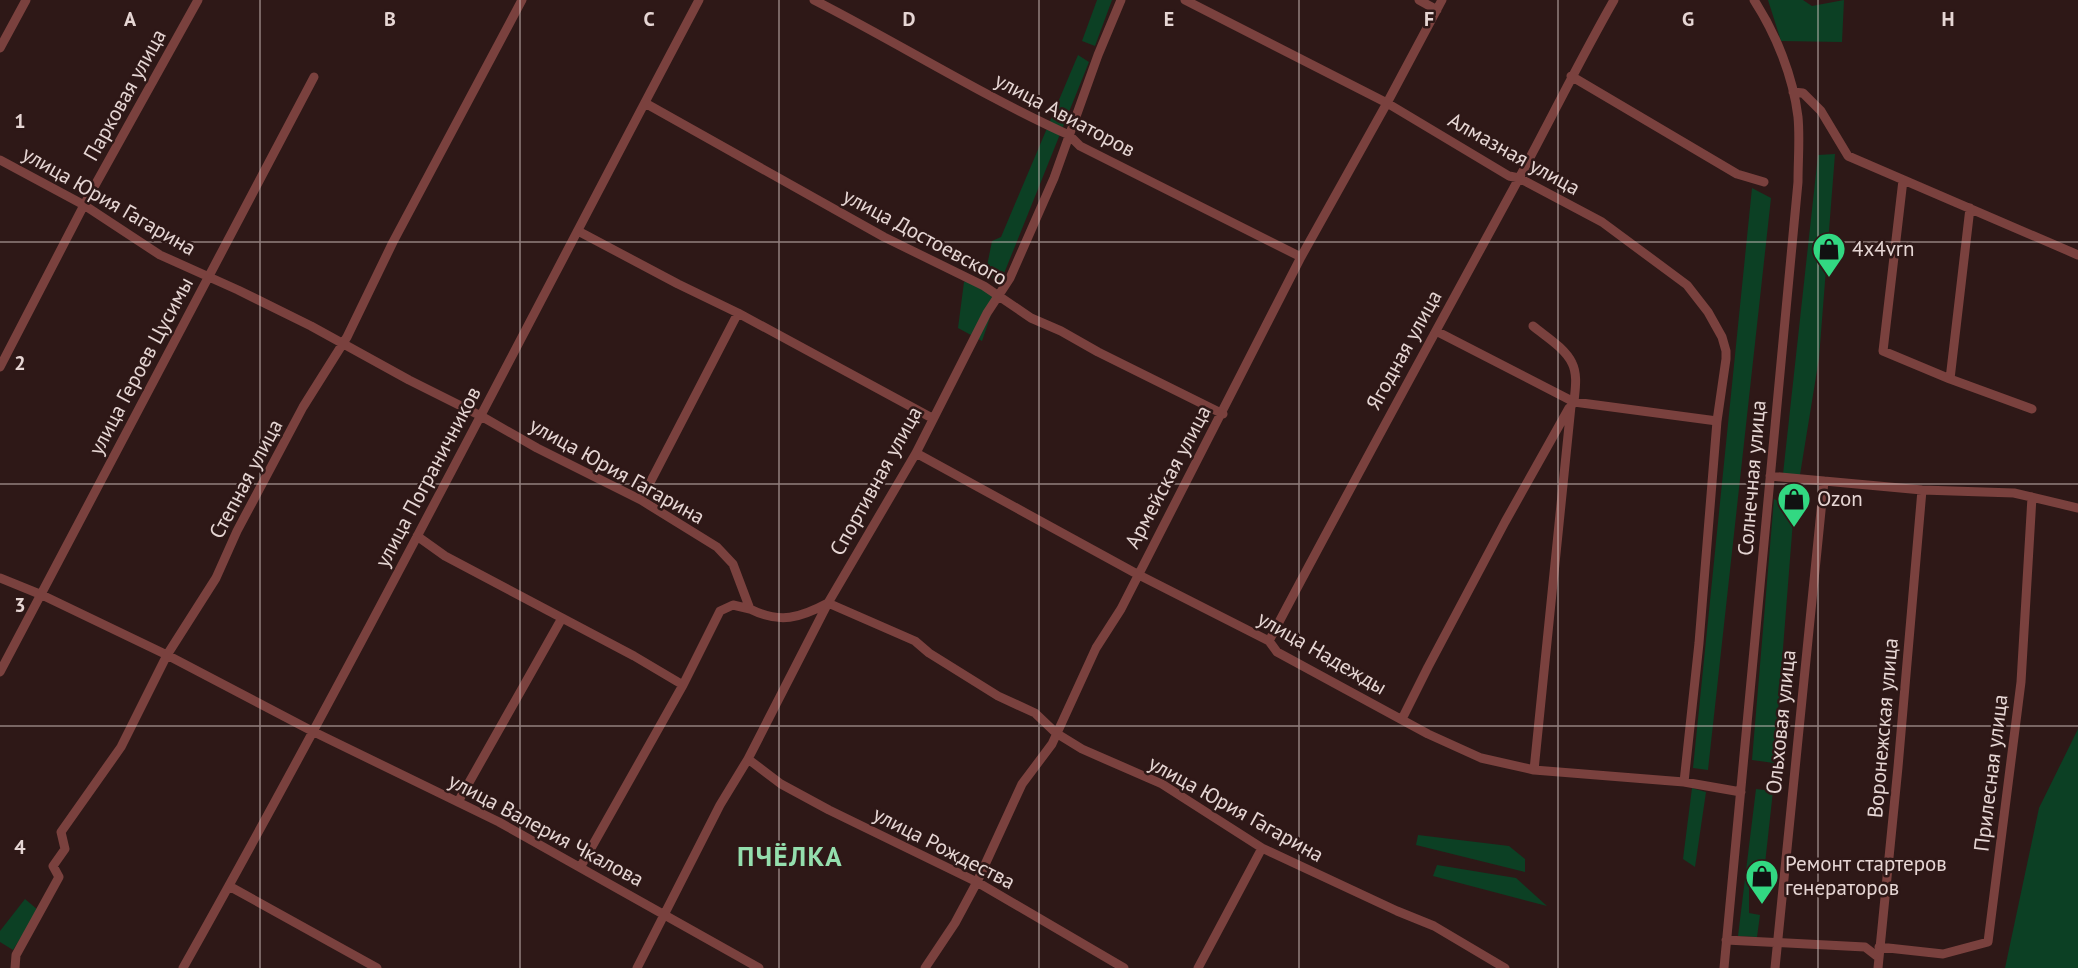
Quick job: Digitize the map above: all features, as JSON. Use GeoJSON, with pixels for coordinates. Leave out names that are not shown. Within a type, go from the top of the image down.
{"type":"FeatureCollection","features":[{"type":"Feature","properties":{"kind":"street"},"geometry":{"type":"LineString","coordinates":[[0,48],[26,0]]}},
{"type":"Feature","properties":{"kind":"street","name":"Парковая улица"},"geometry":{"type":"LineString","coordinates":[[0,367],[84,205],[198,0]]}},
{"type":"Feature","properties":{"kind":"street","name":"Степная улица"},"geometry":{"type":"LineString","coordinates":[[15,968],[16,955],[59,878],[53,866],[65,849],[61,832],[121,747],[167,655],[216,578],[237,531],[303,407],[342,343],[441,150],[522,0]]}},
{"type":"Feature","properties":{"kind":"street","name":"улица Пограничников"},"geometry":{"type":"LineString","coordinates":[[183,968],[481,416],[699,0]]}},
{"type":"Feature","properties":{"kind":"street","name":"улица Авиаторов"},"geometry":{"type":"LineString","coordinates":[[814,0],[910,50],[961,81],[1069,135],[1080,146],[1301,257]]}},
{"type":"Feature","properties":{"kind":"street","name":"Спортивная улица"},"geometry":{"type":"LineString","coordinates":[[637,968],[720,805],[748,759],[828,603],[916,453],[987,313],[1010,278],[1054,178],[1121,0]]}},
{"type":"Feature","properties":{"kind":"street","name":"Алмазная улица"},"geometry":{"type":"LineString","coordinates":[[1185,0],[1387,104],[1509,176],[1519,178],[1602,222],[1687,285],[1708,312],[1722,337],[1726,351],[1717,421],[1699,643],[1684,782]]}},
{"type":"Feature","properties":{"kind":"street"},"geometry":{"type":"LineString","coordinates":[[1419,0],[1437,10]]}},
{"type":"Feature","properties":{"kind":"street","name":"Армейская улица"},"geometry":{"type":"LineString","coordinates":[[925,968],[955,923],[977,882],[1022,783],[1052,744],[1096,648],[1121,609],[1137,574],[1223,414],[1301,257],[1387,104],[1442,0]]}},
{"type":"Feature","properties":{"kind":"street","name":"Ягодная улица"},"geometry":{"type":"LineString","coordinates":[[1269,641],[1519,178],[1571,76],[1614,0]]}},
{"type":"Feature","properties":{"kind":"street","name":"Солнечная улица"},"geometry":{"type":"LineString","coordinates":[[1724,968],[1798,182],[1798,119],[1793,92],[1776,42],[1765,17],[1754,0]]}},
{"type":"Feature","properties":{"kind":"street"},"geometry":{"type":"LineString","coordinates":[[1571,76],[1737,174],[1764,182]]}},
{"type":"Feature","properties":{"kind":"street","name":"улица Героев Цусимы"},"geometry":{"type":"LineString","coordinates":[[0,672],[314,77]]}},
{"type":"Feature","properties":{"kind":"street"},"geometry":{"type":"LineString","coordinates":[[1793,92],[1803,93],[1821,111],[1848,156],[2078,255]]}},
{"type":"Feature","properties":{"kind":"street","name":"улица Достоевского"},"geometry":{"type":"LineString","coordinates":[[645,103],[884,237],[984,286],[1031,318],[1223,414]]}},
{"type":"Feature","properties":{"kind":"street","name":"улица Юрия Гагарина"},"geometry":{"type":"LineString","coordinates":[[0,160],[84,205],[160,255],[208,276],[342,343],[537,448],[641,500],[717,546],[733,564],[750,609]]}},
{"type":"Feature","properties":{"kind":"street"},"geometry":{"type":"LineString","coordinates":[[1904,180],[1883,351],[2032,409]]}},
{"type":"Feature","properties":{"kind":"street"},"geometry":{"type":"LineString","coordinates":[[1950,379],[1970,208]]}},
{"type":"Feature","properties":{"kind":"street"},"geometry":{"type":"LineString","coordinates":[[578,231],[678,284],[738,312],[932,418]]}},
{"type":"Feature","properties":{"kind":"street"},"geometry":{"type":"LineString","coordinates":[[641,500],[738,312]]}},
{"type":"Feature","properties":{"kind":"street"},"geometry":{"type":"LineString","coordinates":[[1533,326],[1572,362],[1576,376],[1534,770]]}},
{"type":"Feature","properties":{"kind":"street"},"geometry":{"type":"LineString","coordinates":[[1436,331],[1573,404],[1717,421]]}},
{"type":"Feature","properties":{"kind":"street"},"geometry":{"type":"LineString","coordinates":[[1402,719],[1516,502],[1573,404]]}},
{"type":"Feature","properties":{"kind":"street","name":"улица Надежды"},"geometry":{"type":"LineString","coordinates":[[916,453],[1137,574],[1269,641],[1277,652],[1428,734],[1481,758],[1534,770],[1684,782],[1741,792]]}},
{"type":"Feature","properties":{"kind":"street"},"geometry":{"type":"LineString","coordinates":[[1770,476],[1922,490],[2014,493],[2078,508]]}},
{"type":"Feature","properties":{"kind":"street","name":"Ольховая улица"},"geometry":{"type":"LineString","coordinates":[[1775,968],[1824,481]]}},
{"type":"Feature","properties":{"kind":"street","name":"Воронежская улица"},"geometry":{"type":"LineString","coordinates":[[1878,968],[1922,490]]}},
{"type":"Feature","properties":{"kind":"street","name":"Прилесная улица"},"geometry":{"type":"LineString","coordinates":[[1879,947],[1943,954],[1988,942],[2020,682],[2032,497]]}},
{"type":"Feature","properties":{"kind":"street"},"geometry":{"type":"LineString","coordinates":[[417,536],[445,556],[634,656],[683,685]]}},
{"type":"Feature","properties":{"kind":"street","name":"улица Валерия Чкалова"},"geometry":{"type":"LineString","coordinates":[[0,578],[42,594],[167,655],[312,731],[500,822],[759,968]]}},
{"type":"Feature","properties":{"kind":"street"},"geometry":{"type":"LineString","coordinates":[[581,866],[683,685],[720,611],[733,605],[765,616],[788,619],[813,611],[828,603]]}},
{"type":"Feature","properties":{"kind":"street","name":"улица Юрия Гагарина"},"geometry":{"type":"LineString","coordinates":[[828,603],[915,641],[929,653],[998,696],[1035,713],[1056,733],[1082,749],[1162,784],[1262,848],[1397,912],[1434,926],[1504,968]]}},
{"type":"Feature","properties":{"kind":"street"},"geometry":{"type":"LineString","coordinates":[[458,802],[562,618]]}},
{"type":"Feature","properties":{"kind":"street","name":"улица Рождества"},"geometry":{"type":"LineString","coordinates":[[748,759],[781,784],[977,882],[1124,968]]}},
{"type":"Feature","properties":{"kind":"street"},"geometry":{"type":"LineString","coordinates":[[1198,968],[1262,848]]}},
{"type":"Feature","properties":{"kind":"street"},"geometry":{"type":"LineString","coordinates":[[229,886],[377,968]]}},
{"type":"Feature","properties":{"kind":"street"},"geometry":{"type":"LineString","coordinates":[[1726,940],[1865,946],[1878,957]]}},
{"type":"Feature","properties":{"kind":"street"},"geometry":{"type":"LineString","coordinates":[[1483,968],[1493,962]]}},
{"type":"Feature","properties":{"kind":"green space"},"geometry":{"type":"Polygon","coordinates":[[[1097,0],[1112,0],[1095,46],[1082,41],[1097,0]]]}},
{"type":"Feature","properties":{"kind":"green space"},"geometry":{"type":"Polygon","coordinates":[[[1768,0],[1803,0],[1812,6],[1844,0],[1842,42],[1781,41],[1768,0]]]}},
{"type":"Feature","properties":{"kind":"green space"},"geometry":{"type":"Polygon","coordinates":[[[1078,55],[1089,62],[1001,281],[985,276],[992,241],[1001,237],[1078,55]]]}},
{"type":"Feature","properties":{"kind":"green space"},"geometry":{"type":"Polygon","coordinates":[[[1835,154],[1819,358],[1799,481],[1783,474],[1818,155],[1835,154]]]}},
{"type":"Feature","properties":{"kind":"green space"},"geometry":{"type":"Polygon","coordinates":[[[1752,188],[1771,198],[1708,770],[1693,768],[1752,188]]]}},
{"type":"Feature","properties":{"kind":"green space"},"geometry":{"type":"Polygon","coordinates":[[[973,278],[996,300],[982,341],[958,328],[964,282],[973,278]]]}},
{"type":"Feature","properties":{"kind":"green space"},"geometry":{"type":"Polygon","coordinates":[[[1774,499],[1794,508],[1774,763],[1752,760],[1774,499]]]}},
{"type":"Feature","properties":{"kind":"green space"},"geometry":{"type":"Polygon","coordinates":[[[2078,729],[2078,968],[2005,968],[2039,808],[2078,729]]]}},
{"type":"Feature","properties":{"kind":"green space"},"geometry":{"type":"Polygon","coordinates":[[[1692,788],[1706,792],[1695,867],[1683,859],[1692,788]]]}},
{"type":"Feature","properties":{"kind":"green space"},"geometry":{"type":"Polygon","coordinates":[[[1756,789],[1773,791],[1763,882],[1749,882],[1749,913],[1760,915],[1757,937],[1738,936],[1756,789]]]}},
{"type":"Feature","properties":{"kind":"green space"},"geometry":{"type":"Polygon","coordinates":[[[1418,835],[1509,846],[1525,859],[1525,872],[1416,845],[1418,835]]]}},
{"type":"Feature","properties":{"kind":"green space"},"geometry":{"type":"Polygon","coordinates":[[[1437,865],[1516,878],[1547,906],[1433,876],[1437,865]]]}},
{"type":"Feature","properties":{"kind":"green space"},"geometry":{"type":"Polygon","coordinates":[[[25,899],[38,910],[13,950],[0,942],[0,931],[25,899]]]}},
{"type":"Feature","properties":{"kind":"place","name":"4x4vrn"},"geometry":{"type":"Point","coordinates":[1829,278]}},
{"type":"Feature","properties":{"kind":"place","name":"Ozon"},"geometry":{"type":"Point","coordinates":[1794,528]}},
{"type":"Feature","properties":{"kind":"place","name":"Ремонт стартеров генераторов"},"geometry":{"type":"Point","coordinates":[1762,905]}},
{"type":"Feature","properties":{"kind":"district","name":"ПЧЁЛКА"},"geometry":{"type":"Point","coordinates":[790,857]}}]}
